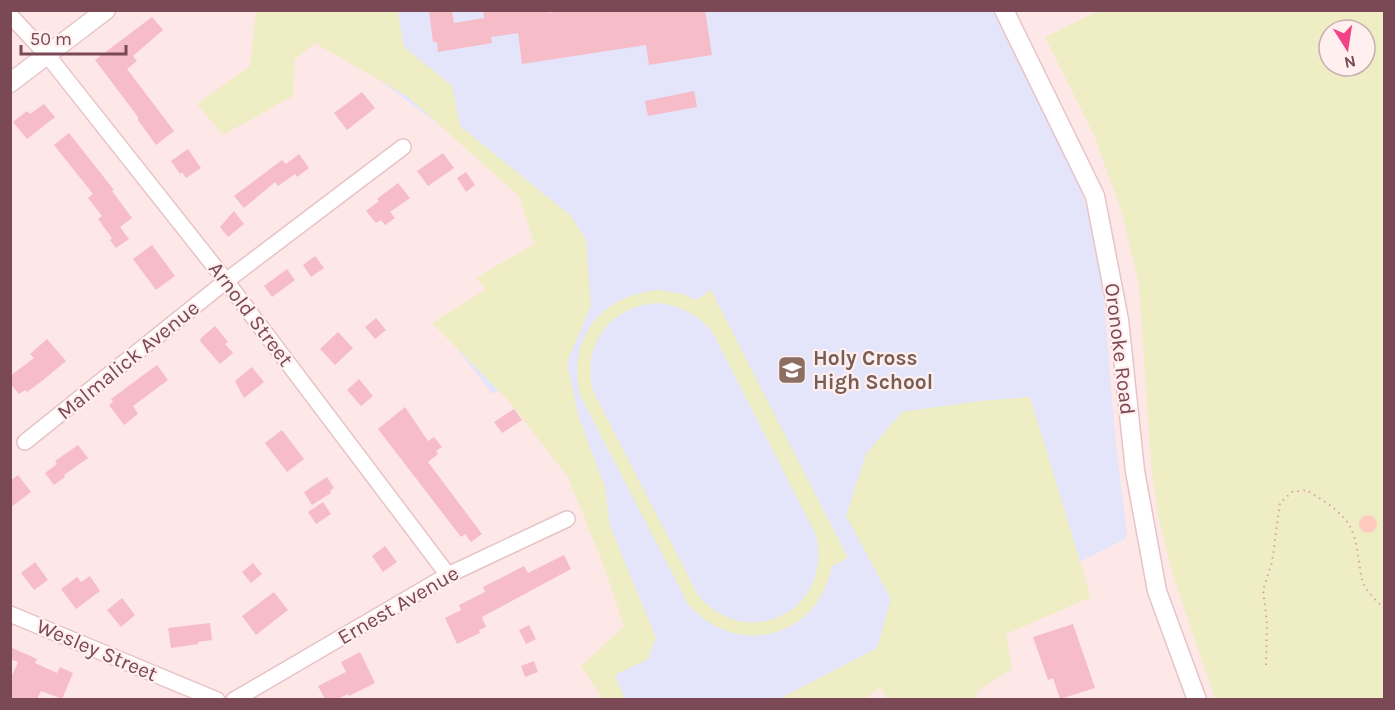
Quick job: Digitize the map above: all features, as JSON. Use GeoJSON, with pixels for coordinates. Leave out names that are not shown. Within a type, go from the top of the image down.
{"type":"FeatureCollection","features":[{"type":"Feature","properties":{"kind":"street"},"geometry":{"type":"LineString","coordinates":[[10,83],[106,10]]}},
{"type":"Feature","properties":{"kind":"street","name":"Oronoke Road"},"geometry":{"type":"LineString","coordinates":[[1004,10],[1095,196],[1119,320],[1135,471],[1157,591],[1197,699]]}},
{"type":"Feature","properties":{"kind":"street","name":"Arnold Street"},"geometry":{"type":"LineString","coordinates":[[10,15],[48,56],[226,281],[448,575]]}},
{"type":"Feature","properties":{"kind":"street","name":"Malmalick Avenue"},"geometry":{"type":"LineString","coordinates":[[25,442],[226,281],[403,147]]}},
{"type":"Feature","properties":{"kind":"street","name":"Ernest Avenue"},"geometry":{"type":"LineString","coordinates":[[234,699],[448,575],[567,519]]}},
{"type":"Feature","properties":{"kind":"street","name":"Wesley Street"},"geometry":{"type":"LineString","coordinates":[[10,614],[217,699]]}},
{"type":"Feature","properties":{"kind":"path"},"geometry":{"type":"LineString","coordinates":[[1266,665],[1267,623],[1263,590],[1272,562],[1280,503],[1292,492],[1306,490],[1330,505],[1349,526],[1361,565],[1362,580],[1370,595],[1384,608]]}},
{"type":"Feature","properties":{"kind":"shaded area","name":"Holy Cross High School"},"geometry":{"type":"Polygon","coordinates":[[[300,11],[995,11],[1058,135],[1076,176],[1088,212],[1101,266],[1116,446],[1127,532],[1125,539],[808,699],[606,699],[589,666],[647,637],[586,488],[507,386],[492,394],[442,329],[576,227],[347,56],[300,11]]]}},
{"type":"Feature","properties":{"kind":"green space"},"geometry":{"type":"Polygon","coordinates":[[[256,11],[398,11],[404,47],[452,86],[460,126],[571,216],[586,240],[591,306],[567,362],[578,415],[605,487],[610,526],[656,638],[648,659],[615,675],[625,699],[602,699],[581,666],[624,626],[605,569],[568,477],[508,400],[432,323],[486,289],[476,278],[534,244],[519,196],[407,96],[315,43],[295,59],[293,96],[223,135],[197,104],[250,66],[256,11]]]}},
{"type":"Feature","properties":{"kind":"green space"},"geometry":{"type":"Polygon","coordinates":[[[1098,11],[1384,11],[1384,699],[1215,699],[1173,576],[1158,516],[1151,464],[1139,286],[1122,213],[1094,135],[1045,37],[1098,11]]]}},
{"type":"Feature","properties":{"kind":"green space"},"geometry":{"type":"Polygon","coordinates":[[[658,290],[683,294],[696,300],[711,290],[848,558],[832,566],[824,591],[810,610],[793,625],[773,633],[751,635],[729,632],[707,621],[688,604],[580,395],[577,374],[584,338],[593,323],[605,310],[620,300],[658,290]],[[657,303],[625,312],[603,331],[592,358],[593,391],[698,595],[718,612],[740,621],[762,622],[782,615],[799,602],[812,584],[818,562],[816,535],[712,331],[688,311],[657,303]]]}},
{"type":"Feature","properties":{"kind":"green space"},"geometry":{"type":"Polygon","coordinates":[[[1030,397],[1091,597],[1006,634],[1012,669],[976,692],[978,699],[887,699],[880,687],[865,699],[779,699],[877,648],[891,599],[846,516],[866,454],[902,412],[979,401],[1030,397]]]}},
{"type":"Feature","properties":{"kind":"sand"},"geometry":{"type":"Polygon","coordinates":[[[1368,515],[1374,518],[1377,524],[1374,530],[1368,533],[1362,530],[1359,524],[1362,518],[1368,515]]]}},
{"type":"Feature","properties":{"kind":"building"},"geometry":{"type":"Polygon","coordinates":[[[429,10],[452,10],[454,23],[484,18],[483,10],[549,10],[549,13],[565,10],[705,10],[712,55],[649,65],[646,45],[522,64],[518,33],[491,37],[492,43],[438,52],[437,42],[433,42],[429,10]]]}},
{"type":"Feature","properties":{"kind":"building"},"geometry":{"type":"Polygon","coordinates":[[[152,17],[163,30],[133,56],[137,61],[127,69],[174,131],[156,145],[95,60],[152,17]]]}},
{"type":"Feature","properties":{"kind":"building"},"geometry":{"type":"Polygon","coordinates":[[[694,91],[697,107],[648,116],[645,101],[694,91]]]}},
{"type":"Feature","properties":{"kind":"building"},"geometry":{"type":"Polygon","coordinates":[[[362,92],[375,108],[347,130],[334,113],[362,92]]]}},
{"type":"Feature","properties":{"kind":"building"},"geometry":{"type":"Polygon","coordinates":[[[44,104],[55,117],[27,139],[13,122],[27,111],[30,114],[44,104]]]}},
{"type":"Feature","properties":{"kind":"building"},"geometry":{"type":"Polygon","coordinates":[[[69,133],[114,190],[112,191],[132,218],[120,227],[129,239],[116,248],[110,240],[112,238],[98,219],[102,216],[88,198],[93,194],[54,145],[69,133]]]}},
{"type":"Feature","properties":{"kind":"building"},"geometry":{"type":"Polygon","coordinates":[[[188,149],[201,168],[186,178],[182,172],[180,174],[171,161],[188,149]]]}},
{"type":"Feature","properties":{"kind":"building"},"geometry":{"type":"Polygon","coordinates":[[[443,153],[454,168],[428,186],[417,171],[443,153]]]}},
{"type":"Feature","properties":{"kind":"building"},"geometry":{"type":"Polygon","coordinates":[[[299,154],[309,168],[297,177],[295,174],[278,186],[275,182],[244,208],[234,196],[282,160],[286,164],[299,154]]]}},
{"type":"Feature","properties":{"kind":"building"},"geometry":{"type":"Polygon","coordinates":[[[466,172],[475,185],[466,192],[457,178],[466,172]]]}},
{"type":"Feature","properties":{"kind":"building"},"geometry":{"type":"Polygon","coordinates":[[[398,183],[410,198],[390,212],[395,218],[385,225],[381,220],[376,223],[366,211],[398,183]]]}},
{"type":"Feature","properties":{"kind":"building"},"geometry":{"type":"Polygon","coordinates":[[[234,211],[244,224],[228,237],[220,227],[234,211]]]}},
{"type":"Feature","properties":{"kind":"building"},"geometry":{"type":"Polygon","coordinates":[[[152,245],[175,276],[156,290],[133,259],[152,245]]]}},
{"type":"Feature","properties":{"kind":"building"},"geometry":{"type":"Polygon","coordinates":[[[315,256],[324,268],[311,277],[303,265],[315,256]]]}},
{"type":"Feature","properties":{"kind":"building"},"geometry":{"type":"Polygon","coordinates":[[[287,269],[295,280],[272,297],[264,286],[287,269]]]}},
{"type":"Feature","properties":{"kind":"building"},"geometry":{"type":"Polygon","coordinates":[[[376,318],[386,330],[375,339],[365,327],[376,318]]]}},
{"type":"Feature","properties":{"kind":"building"},"geometry":{"type":"Polygon","coordinates":[[[215,326],[228,342],[225,344],[233,353],[220,364],[200,341],[215,326]]]}},
{"type":"Feature","properties":{"kind":"building"},"geometry":{"type":"Polygon","coordinates":[[[338,332],[353,348],[335,365],[320,349],[338,332]]]}},
{"type":"Feature","properties":{"kind":"building"},"geometry":{"type":"Polygon","coordinates":[[[47,339],[66,361],[27,392],[25,390],[19,394],[10,384],[10,376],[34,358],[30,354],[47,339]]]}},
{"type":"Feature","properties":{"kind":"building"},"geometry":{"type":"Polygon","coordinates":[[[157,365],[168,380],[133,406],[138,414],[124,425],[109,405],[113,402],[111,399],[157,365]]]}},
{"type":"Feature","properties":{"kind":"building"},"geometry":{"type":"Polygon","coordinates":[[[252,367],[264,382],[244,398],[235,381],[252,367]]]}},
{"type":"Feature","properties":{"kind":"building"},"geometry":{"type":"Polygon","coordinates":[[[359,379],[373,396],[361,406],[347,390],[359,379]]]}},
{"type":"Feature","properties":{"kind":"building"},"geometry":{"type":"Polygon","coordinates":[[[405,407],[428,441],[434,437],[442,447],[436,451],[438,454],[428,462],[482,534],[471,542],[465,534],[461,537],[378,429],[405,407]]]}},
{"type":"Feature","properties":{"kind":"building"},"geometry":{"type":"Polygon","coordinates":[[[514,409],[522,420],[502,433],[494,422],[514,409]]]}},
{"type":"Feature","properties":{"kind":"building"},"geometry":{"type":"Polygon","coordinates":[[[282,430],[304,459],[287,472],[265,443],[282,430]]]}},
{"type":"Feature","properties":{"kind":"building"},"geometry":{"type":"Polygon","coordinates":[[[78,445],[88,458],[54,485],[45,473],[57,464],[55,461],[78,445]]]}},
{"type":"Feature","properties":{"kind":"building"},"geometry":{"type":"Polygon","coordinates":[[[18,475],[31,492],[10,508],[10,481],[18,475]]]}},
{"type":"Feature","properties":{"kind":"building"},"geometry":{"type":"Polygon","coordinates":[[[327,477],[334,488],[330,491],[331,493],[312,505],[304,492],[327,477]]]}},
{"type":"Feature","properties":{"kind":"building"},"geometry":{"type":"Polygon","coordinates":[[[323,502],[331,514],[316,524],[308,512],[323,502]]]}},
{"type":"Feature","properties":{"kind":"building"},"geometry":{"type":"Polygon","coordinates":[[[385,546],[397,562],[383,572],[372,556],[385,546]]]}},
{"type":"Feature","properties":{"kind":"building"},"geometry":{"type":"Polygon","coordinates":[[[564,555],[571,569],[482,617],[486,627],[479,630],[480,633],[457,644],[445,618],[461,610],[459,605],[485,592],[483,587],[524,566],[528,573],[564,555]]]}},
{"type":"Feature","properties":{"kind":"building"},"geometry":{"type":"Polygon","coordinates":[[[35,562],[48,580],[34,590],[21,573],[35,562]]]}},
{"type":"Feature","properties":{"kind":"building"},"geometry":{"type":"Polygon","coordinates":[[[253,563],[262,574],[251,583],[242,572],[253,563]]]}},
{"type":"Feature","properties":{"kind":"building"},"geometry":{"type":"Polygon","coordinates":[[[90,576],[100,591],[76,609],[61,589],[77,577],[81,582],[90,576]]]}},
{"type":"Feature","properties":{"kind":"building"},"geometry":{"type":"Polygon","coordinates":[[[274,592],[288,610],[256,635],[242,616],[274,592]]]}},
{"type":"Feature","properties":{"kind":"building"},"geometry":{"type":"Polygon","coordinates":[[[122,598],[135,615],[121,627],[107,610],[122,598]]]}},
{"type":"Feature","properties":{"kind":"building"},"geometry":{"type":"Polygon","coordinates":[[[210,623],[212,640],[171,648],[168,628],[210,623]]]}},
{"type":"Feature","properties":{"kind":"building"},"geometry":{"type":"Polygon","coordinates":[[[1073,624],[1095,688],[1060,699],[1053,678],[1048,680],[1033,637],[1073,624]]]}},
{"type":"Feature","properties":{"kind":"building"},"geometry":{"type":"Polygon","coordinates":[[[529,625],[536,639],[526,644],[519,630],[529,625]]]}},
{"type":"Feature","properties":{"kind":"building"},"geometry":{"type":"Polygon","coordinates":[[[10,647],[37,659],[35,663],[57,673],[60,667],[73,673],[62,699],[41,691],[37,699],[10,699],[10,680],[18,662],[10,659],[10,647]]]}},
{"type":"Feature","properties":{"kind":"building"},"geometry":{"type":"Polygon","coordinates":[[[360,652],[375,683],[349,696],[348,694],[337,699],[325,699],[318,686],[346,672],[341,662],[360,652]]]}},
{"type":"Feature","properties":{"kind":"building"},"geometry":{"type":"Polygon","coordinates":[[[534,661],[538,672],[525,677],[521,666],[534,661]]]}},
{"type":"Feature","properties":{"kind":"place","name":"Holy Cross High School"},"geometry":{"type":"Point","coordinates":[792,370]}}]}
